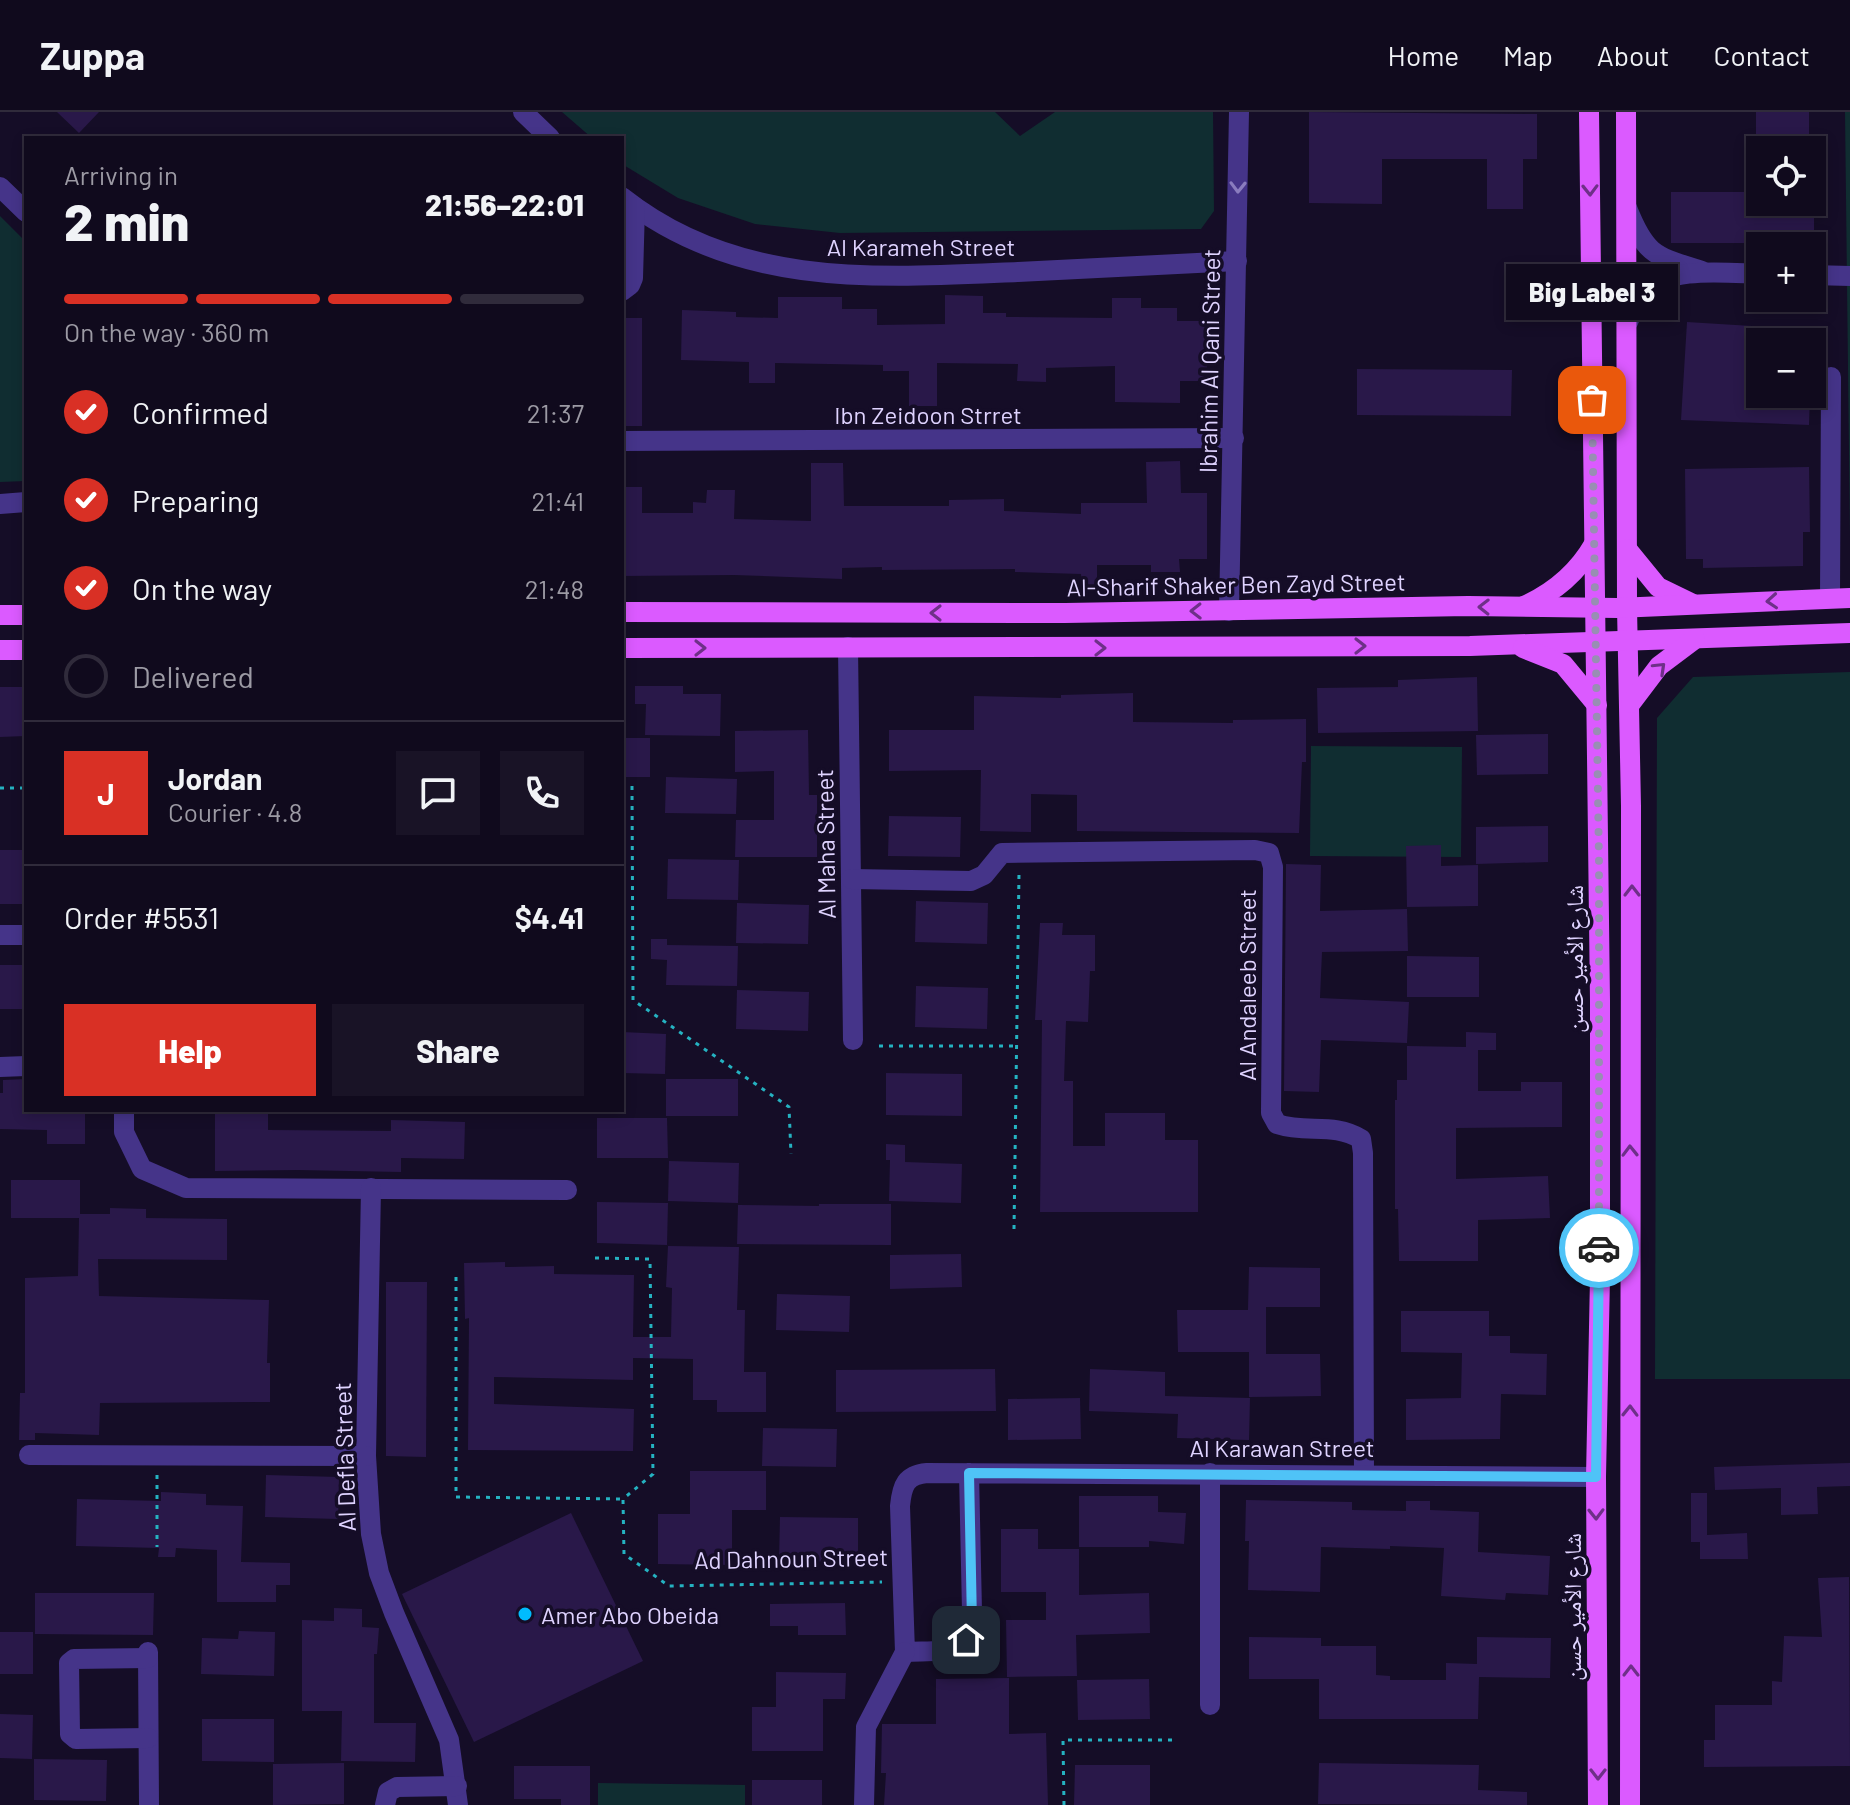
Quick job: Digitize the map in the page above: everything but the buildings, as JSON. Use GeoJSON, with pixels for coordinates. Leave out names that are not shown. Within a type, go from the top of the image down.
{"type":"FeatureCollection","features":[{"type":"Feature","properties":{"kind":"main road","name":"شارع الأمير حسن"},"geometry":{"type":"LineString","coordinates":[[1589,112],[1593,608],[1597,705],[1598,1805]]}},
{"type":"Feature","properties":{"kind":"main road"},"geometry":{"type":"LineString","coordinates":[[1626,112],[1627,608],[1631,703],[1630,1805]]}},
{"type":"Feature","properties":{"kind":"main road"},"geometry":{"type":"LineString","coordinates":[[1521,608],[1543,598],[1572,573],[1584,562],[1594,544]]}},
{"type":"Feature","properties":{"kind":"main road"},"geometry":{"type":"LineString","coordinates":[[1627,549],[1658,587],[1697,606]]}},
{"type":"Feature","properties":{"kind":"main road","name":"Al-Sharif Shaker Ben Zayd Street"},"geometry":{"type":"LineString","coordinates":[[624,612],[1065,613],[1627,608],[1840,598]]}},
{"type":"Feature","properties":{"kind":"main road"},"geometry":{"type":"LineString","coordinates":[[1065,613],[1066,648]]}},
{"type":"Feature","properties":{"kind":"main road"},"geometry":{"type":"LineString","coordinates":[[0,615],[24,615]]}},
{"type":"Feature","properties":{"kind":"main road"},"geometry":{"type":"LineString","coordinates":[[624,648],[1515,645],[1850,633]]}},
{"type":"Feature","properties":{"kind":"main road"},"geometry":{"type":"LineString","coordinates":[[1631,703],[1659,666],[1696,639]]}},
{"type":"Feature","properties":{"kind":"main road"},"geometry":{"type":"LineString","coordinates":[[1515,645],[1563,664],[1597,705]]}},
{"type":"Feature","properties":{"kind":"main road"},"geometry":{"type":"LineString","coordinates":[[0,650],[24,650]]}},
{"type":"Feature","properties":{"kind":"main road"},"geometry":{"type":"LineString","coordinates":[[1599,1271],[1631,1270]]}},
{"type":"Feature","properties":{"kind":"street"},"geometry":{"type":"LineString","coordinates":[[523,112],[548,136]]}},
{"type":"Feature","properties":{"kind":"street","name":"Ibrahim Al Qani Street"},"geometry":{"type":"LineString","coordinates":[[1229,611],[1239,112]]}},
{"type":"Feature","properties":{"kind":"street"},"geometry":{"type":"LineString","coordinates":[[0,187],[24,210]]}},
{"type":"Feature","properties":{"kind":"street"},"geometry":{"type":"LineString","coordinates":[[624,290],[633,278],[629,202]]}},
{"type":"Feature","properties":{"kind":"street","name":"Al Karameh Street"},"geometry":{"type":"LineString","coordinates":[[629,202],[689,240],[727,254],[778,268],[834,274],[913,277],[1237,261]]}},
{"type":"Feature","properties":{"kind":"street"},"geometry":{"type":"LineString","coordinates":[[1627,208],[1645,247],[1658,256],[1706,272]]}},
{"type":"Feature","properties":{"kind":"street"},"geometry":{"type":"LineString","coordinates":[[1628,322],[1643,294],[1656,282],[1706,272],[1746,273]]}},
{"type":"Feature","properties":{"kind":"street"},"geometry":{"type":"LineString","coordinates":[[1826,275],[1850,276]]}},
{"type":"Feature","properties":{"kind":"street"},"geometry":{"type":"LineString","coordinates":[[1831,377],[1840,598]]}},
{"type":"Feature","properties":{"kind":"street","name":"Ibn Zeidoon Strret"},"geometry":{"type":"LineString","coordinates":[[624,441],[1234,438]]}},
{"type":"Feature","properties":{"kind":"street"},"geometry":{"type":"LineString","coordinates":[[0,504],[24,502]]}},
{"type":"Feature","properties":{"kind":"street","name":"Al Maha Street"},"geometry":{"type":"LineString","coordinates":[[848,647],[853,1040]]}},
{"type":"Feature","properties":{"kind":"street","name":"Al Andaleeb Street"},"geometry":{"type":"LineString","coordinates":[[851,879],[971,881],[984,875],[1002,853],[1255,850],[1269,853],[1273,867],[1271,1113],[1277,1124],[1290,1129],[1345,1130],[1361,1139],[1364,1474]]}},
{"type":"Feature","properties":{"kind":"street"},"geometry":{"type":"LineString","coordinates":[[0,935],[24,935]]}},
{"type":"Feature","properties":{"kind":"street"},"geometry":{"type":"LineString","coordinates":[[0,1067],[24,1066]]}},
{"type":"Feature","properties":{"kind":"street"},"geometry":{"type":"LineString","coordinates":[[124,1112],[124,1132],[142,1169],[186,1188],[567,1190]]}},
{"type":"Feature","properties":{"kind":"street","name":"Al Defla Street"},"geometry":{"type":"LineString","coordinates":[[371,1188],[366,1456],[368,1510],[379,1573],[449,1740],[458,1796]]}},
{"type":"Feature","properties":{"kind":"street"},"geometry":{"type":"LineString","coordinates":[[29,1455],[366,1456]]}},
{"type":"Feature","properties":{"kind":"street"},"geometry":{"type":"LineString","coordinates":[[864,1805],[866,1727],[905,1652],[951,1650],[961,1646],[970,1632],[969,1473]]}},
{"type":"Feature","properties":{"kind":"street"},"geometry":{"type":"LineString","coordinates":[[1210,1473],[1210,1705]]}},
{"type":"Feature","properties":{"kind":"street","name":"Al Karawan Street"},"geometry":{"type":"LineString","coordinates":[[905,1652],[900,1506],[904,1485],[915,1474],[1596,1477]]}},
{"type":"Feature","properties":{"kind":"street"},"geometry":{"type":"LineString","coordinates":[[148,1738],[76,1739],[70,1734],[69,1663],[74,1659],[148,1655],[149,1805]]}},
{"type":"Feature","properties":{"kind":"street"},"geometry":{"type":"LineString","coordinates":[[385,1805],[388,1792],[397,1787],[458,1796]]}},
{"type":"Feature","properties":{"kind":"path"},"geometry":{"type":"LineString","coordinates":[[624,786],[632,786],[633,1000],[789,1107],[791,1154]]}},
{"type":"Feature","properties":{"kind":"path"},"geometry":{"type":"LineString","coordinates":[[0,788],[24,788]]}},
{"type":"Feature","properties":{"kind":"path"},"geometry":{"type":"LineString","coordinates":[[1014,1229],[1019,853]]}},
{"type":"Feature","properties":{"kind":"path"},"geometry":{"type":"LineString","coordinates":[[879,1046],[1015,1046]]}},
{"type":"Feature","properties":{"kind":"path"},"geometry":{"type":"LineString","coordinates":[[456,1277],[456,1497],[623,1499],[653,1474],[650,1259],[595,1258]]}},
{"type":"Feature","properties":{"kind":"path"},"geometry":{"type":"LineString","coordinates":[[157,1454],[157,1547]]}},
{"type":"Feature","properties":{"kind":"path","name":"Ad Dahnoun Street"},"geometry":{"type":"LineString","coordinates":[[623,1499],[624,1554],[669,1586],[902,1581]]}},
{"type":"Feature","properties":{"kind":"path"},"geometry":{"type":"LineString","coordinates":[[1064,1805],[1063,1740],[1176,1740]]}},
{"type":"Feature","properties":{"kind":"green space"},"geometry":{"type":"Polygon","coordinates":[[[562,112],[995,112],[1020,136],[1055,112],[1213,112],[1214,211],[1201,229],[840,233],[755,224],[678,198],[624,165],[624,136],[590,136],[562,112]]]}},
{"type":"Feature","properties":{"kind":"green space"},"geometry":{"type":"Polygon","coordinates":[[[1845,112],[1850,112],[1850,538],[1845,112]]]}},
{"type":"Feature","properties":{"kind":"green space"},"geometry":{"type":"Polygon","coordinates":[[[0,216],[24,240],[24,481],[0,482],[0,216]]]}},
{"type":"Feature","properties":{"kind":"green space"},"geometry":{"type":"Polygon","coordinates":[[[1850,672],[1850,1379],[1655,1379],[1657,718],[1693,677],[1850,672]]]}},
{"type":"Feature","properties":{"kind":"green space"},"geometry":{"type":"Polygon","coordinates":[[[1311,746],[1462,747],[1461,857],[1310,856],[1311,746]]]}},
{"type":"Feature","properties":{"kind":"green space"},"geometry":{"type":"Polygon","coordinates":[[[598,1783],[745,1785],[745,1805],[598,1805],[598,1783]]]}},
{"type":"Feature","properties":{"kind":"way so far"},"geometry":{"type":"LineString","coordinates":[[1592,400],[1599,863],[1599,1248]]}},
{"type":"Feature","properties":{"kind":"place","name":"Big Label 3"},"geometry":{"type":"Point","coordinates":[1592,400]}},
{"type":"Feature","properties":{"kind":"place","name":"Amer Abo Obeida"},"geometry":{"type":"Point","coordinates":[525,1614]}},
{"type":"Feature","properties":{"kind":"route"},"geometry":{"type":"LineString","coordinates":[[966,1640],[972,1623],[969,1473],[1596,1477],[1599,1248]]}}]}
